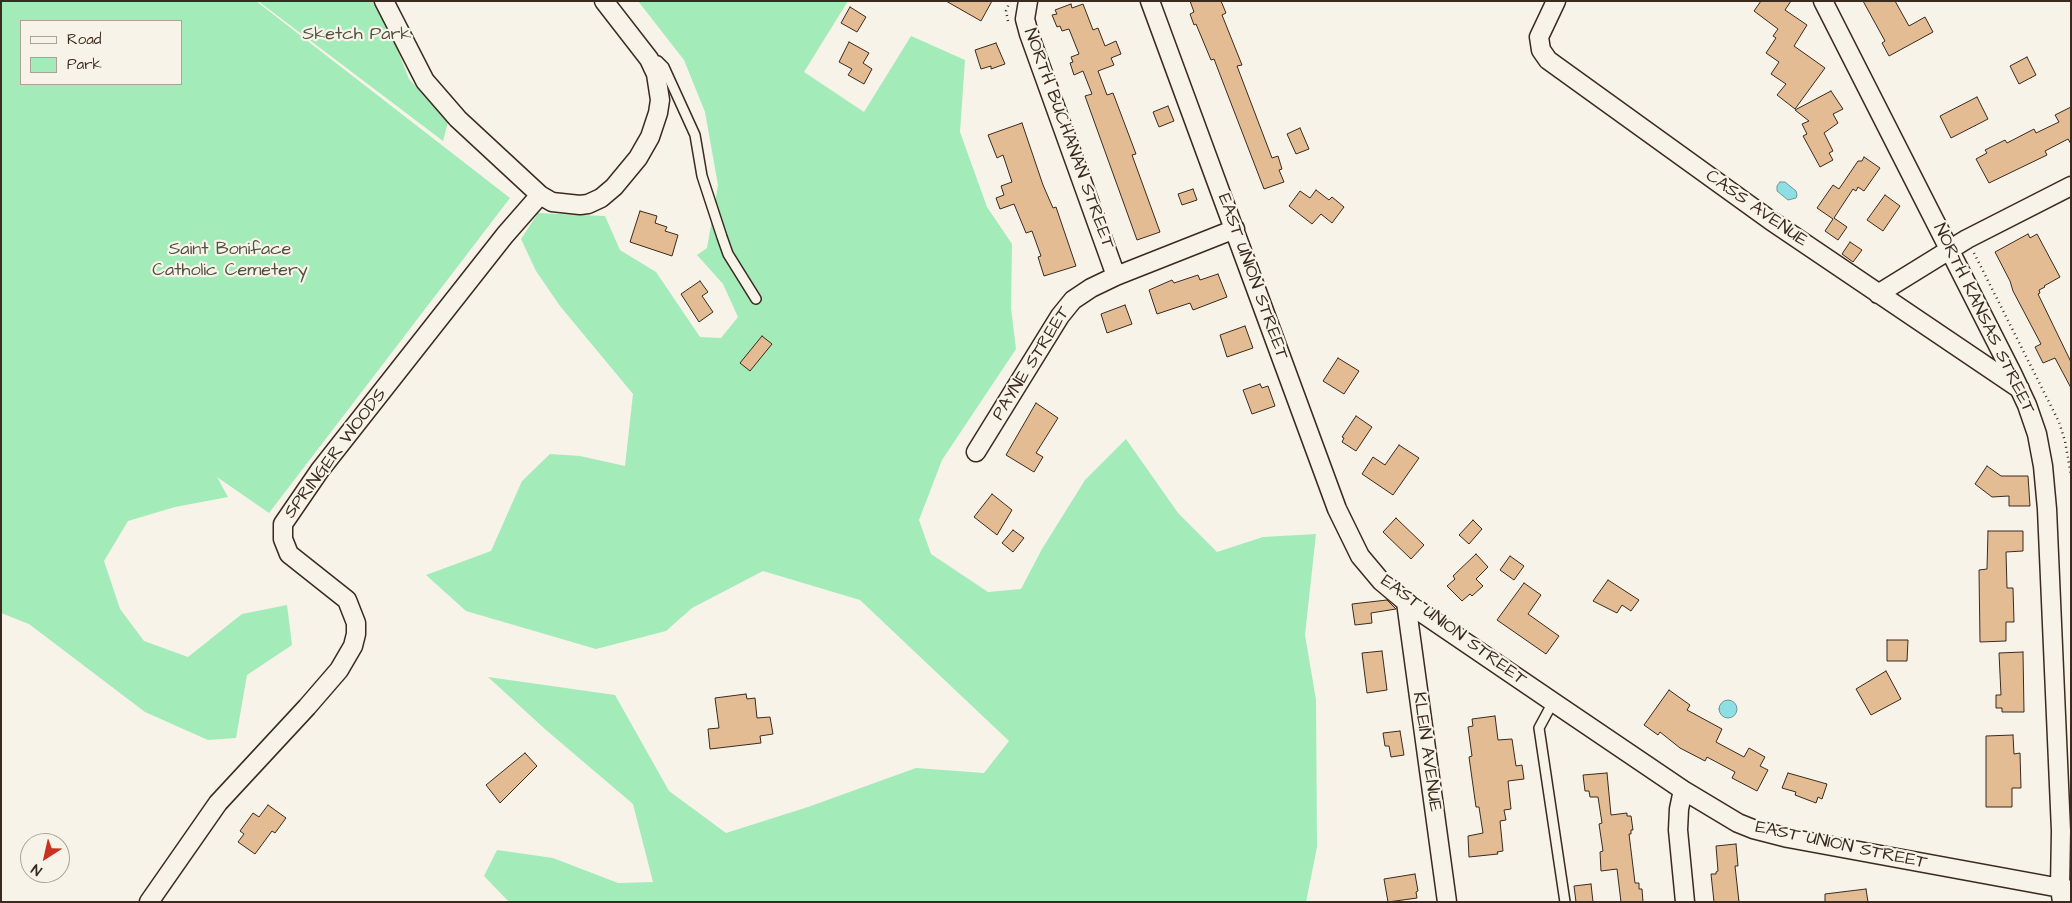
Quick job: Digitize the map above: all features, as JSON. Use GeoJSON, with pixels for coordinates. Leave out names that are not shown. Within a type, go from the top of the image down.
{"type":"FeatureCollection","features":[{"type":"Feature","properties":{"kind":"street"},"geometry":{"type":"LineString","coordinates":[[384,1],[410,55],[440,100],[458,119],[540,195],[552,202],[588,204],[601,198],[614,187],[633,164],[650,137],[658,114],[660,100],[656,74],[649,59],[604,1]]}},
{"type":"Feature","properties":{"kind":"street","name":"NORTH BUCHANAN STREET"},"geometry":{"type":"LineString","coordinates":[[1028,1],[1025,19],[1029,34],[1116,276]]}},
{"type":"Feature","properties":{"kind":"street","name":"EAST UNION STREET"},"geometry":{"type":"LineString","coordinates":[[1150,1],[1337,509],[1351,540],[1370,569],[1406,602],[1683,790],[1738,823],[1788,838],[2065,893]]}},
{"type":"Feature","properties":{"kind":"street","name":"CASS AVENUE"},"geometry":{"type":"LineString","coordinates":[[1556,1],[1539,38],[1540,50],[1548,60],[1770,220],[2020,390]]}},
{"type":"Feature","properties":{"kind":"street","name":"NORTH KANSAS STREET"},"geometry":{"type":"LineString","coordinates":[[1823,1],[2020,390],[2037,434],[2043,466],[2047,509],[2065,893]]}},
{"type":"Feature","properties":{"kind":"street"},"geometry":{"type":"LineString","coordinates":[[1878,294],[1967,240],[2071,186]]}},
{"type":"Feature","properties":{"kind":"street","name":"SPRINGER WOODS"},"geometry":{"type":"LineString","coordinates":[[149,902],[218,802],[308,707],[339,670],[353,646],[356,623],[348,600],[289,554],[283,538],[283,524],[320,470],[505,235],[540,195]]}},
{"type":"Feature","properties":{"kind":"street","name":"PAYNE STREET"},"geometry":{"type":"LineString","coordinates":[[976,452],[1066,307],[1081,294],[1116,276],[1235,229]]}},
{"type":"Feature","properties":{"kind":"street","name":"KLEIN AVENUE"},"geometry":{"type":"LineString","coordinates":[[1406,602],[1446,902]]}},
{"type":"Feature","properties":{"kind":"street"},"geometry":{"type":"LineString","coordinates":[[1683,790],[1679,809],[1678,830],[1685,902]]}},
{"type":"Feature","properties":{"kind":"lane"},"geometry":{"type":"LineString","coordinates":[[649,59],[658,61],[664,67],[695,135],[702,176],[728,254],[756,299]]}},
{"type":"Feature","properties":{"kind":"lane"},"geometry":{"type":"LineString","coordinates":[[1553,702],[1539,728],[1565,902]]}},
{"type":"Feature","properties":{"kind":"path"},"geometry":{"type":"LineString","coordinates":[[1967,240],[2059,422],[2065,441],[2071,475]]}},
{"type":"Feature","properties":{"kind":"green space","name":"Saint Boniface Catholic Cemetery"},"geometry":{"type":"Polygon","coordinates":[[[1,1],[256,1],[510,198],[269,513],[217,477],[228,497],[175,507],[128,521],[104,561],[120,609],[144,641],[188,657],[242,614],[287,605],[292,645],[247,675],[236,738],[208,740],[145,712],[29,624],[1,613],[1,1]]]}},
{"type":"Feature","properties":{"kind":"green space","name":"Sketch Park"},"geometry":{"type":"Polygon","coordinates":[[[258,1],[376,1],[387,23],[409,79],[448,122],[443,141],[258,1]]]}},
{"type":"Feature","properties":{"kind":"green space"},"geometry":{"type":"Polygon","coordinates":[[[638,1],[848,1],[804,72],[864,112],[911,36],[965,60],[960,132],[987,207],[1012,244],[1011,308],[1016,349],[942,460],[919,520],[931,554],[988,592],[1021,589],[1042,549],[1085,480],[1126,439],[1178,513],[1217,552],[1263,537],[1316,534],[1305,635],[1316,700],[1317,847],[1306,902],[509,902],[484,876],[497,850],[553,858],[618,883],[653,882],[633,804],[546,730],[488,677],[615,695],[669,791],[726,833],[808,807],[916,768],[984,773],[1009,741],[860,600],[763,571],[692,608],[666,631],[596,649],[466,611],[426,575],[491,551],[522,481],[550,454],[580,456],[625,466],[633,394],[560,306],[536,271],[521,239],[538,213],[605,216],[620,250],[656,272],[700,337],[721,338],[738,317],[723,284],[697,255],[707,248],[718,185],[705,112],[684,60],[638,1]]]}},
{"type":"Feature","properties":{"kind":"water"},"geometry":{"type":"Polygon","coordinates":[[[1780,182],[1785,182],[1796,191],[1796,198],[1788,200],[1777,191],[1777,186],[1780,182]]]}},
{"type":"Feature","properties":{"kind":"water"},"geometry":{"type":"Polygon","coordinates":[[[1728,700],[1734,703],[1737,709],[1734,715],[1728,718],[1722,715],[1719,709],[1722,703],[1728,700]]]}},
{"type":"Feature","properties":{"kind":"building"},"geometry":{"type":"Polygon","coordinates":[[[946,1],[992,1],[981,21],[946,1]]]}},
{"type":"Feature","properties":{"kind":"building"},"geometry":{"type":"Polygon","coordinates":[[[1190,1],[1221,1],[1226,13],[1222,15],[1242,65],[1237,66],[1272,158],[1278,156],[1282,169],[1279,170],[1284,182],[1264,189],[1214,59],[1211,60],[1196,24],[1194,25],[1190,14],[1194,12],[1190,1]]]}},
{"type":"Feature","properties":{"kind":"building"},"geometry":{"type":"Polygon","coordinates":[[[1761,1],[1791,1],[1785,10],[1807,25],[1794,46],[1825,68],[1795,109],[1777,95],[1786,84],[1771,74],[1779,62],[1766,53],[1776,38],[1773,36],[1778,29],[1754,11],[1761,1]]]}},
{"type":"Feature","properties":{"kind":"building"},"geometry":{"type":"Polygon","coordinates":[[[1863,1],[1895,1],[1909,26],[1925,17],[1933,32],[1889,56],[1882,43],[1885,41],[1863,1]]]}},
{"type":"Feature","properties":{"kind":"building"},"geometry":{"type":"Polygon","coordinates":[[[1071,4],[1072,8],[1083,4],[1093,30],[1098,28],[1105,46],[1116,41],[1121,54],[1111,58],[1114,65],[1098,71],[1107,95],[1113,93],[1136,154],[1132,155],[1160,232],[1137,240],[1085,96],[1092,94],[1083,71],[1074,75],[1070,63],[1073,62],[1071,57],[1079,54],[1069,29],[1062,31],[1060,26],[1057,27],[1052,15],[1057,14],[1055,10],[1071,4]]]}},
{"type":"Feature","properties":{"kind":"building"},"geometry":{"type":"Polygon","coordinates":[[[850,7],[866,17],[857,32],[841,23],[850,7]]]}},
{"type":"Feature","properties":{"kind":"building"},"geometry":{"type":"Polygon","coordinates":[[[849,42],[869,53],[863,63],[872,69],[864,84],[848,75],[852,69],[839,62],[849,42]]]}},
{"type":"Feature","properties":{"kind":"building"},"geometry":{"type":"Polygon","coordinates":[[[996,43],[1005,64],[991,69],[991,66],[981,69],[975,50],[996,43]]]}},
{"type":"Feature","properties":{"kind":"building"},"geometry":{"type":"Polygon","coordinates":[[[2027,57],[2036,75],[2019,84],[2010,66],[2027,57]]]}},
{"type":"Feature","properties":{"kind":"building"},"geometry":{"type":"Polygon","coordinates":[[[1831,91],[1843,109],[1833,114],[1838,123],[1824,133],[1833,151],[1829,153],[1833,160],[1820,167],[1803,136],[1807,134],[1802,124],[1809,121],[1795,110],[1831,91]]]}},
{"type":"Feature","properties":{"kind":"building"},"geometry":{"type":"Polygon","coordinates":[[[1977,97],[1988,119],[1951,138],[1940,116],[1977,97]]]}},
{"type":"Feature","properties":{"kind":"building"},"geometry":{"type":"Polygon","coordinates":[[[1168,106],[1174,121],[1159,127],[1153,112],[1168,106]]]}},
{"type":"Feature","properties":{"kind":"building"},"geometry":{"type":"Polygon","coordinates":[[[2071,107],[2071,144],[2068,139],[2045,151],[2047,155],[1989,183],[1976,159],[1987,153],[1985,150],[2005,140],[2007,143],[2034,129],[2036,133],[2059,122],[2055,115],[2071,107]]]}},
{"type":"Feature","properties":{"kind":"building"},"geometry":{"type":"Polygon","coordinates":[[[1022,123],[1043,185],[1053,208],[1056,207],[1076,266],[1044,276],[1038,257],[1041,256],[1032,231],[1026,233],[1014,204],[1000,209],[996,198],[1004,195],[1001,186],[1012,182],[1003,155],[997,158],[988,135],[1022,123]]]}},
{"type":"Feature","properties":{"kind":"building"},"geometry":{"type":"Polygon","coordinates":[[[1300,128],[1309,149],[1296,154],[1287,134],[1300,128]]]}},
{"type":"Feature","properties":{"kind":"building"},"geometry":{"type":"Polygon","coordinates":[[[1864,157],[1880,168],[1864,191],[1858,187],[1856,191],[1853,189],[1834,218],[1847,227],[1838,240],[1825,231],[1833,219],[1817,208],[1833,185],[1839,189],[1858,161],[1862,161],[1864,157]]]}},
{"type":"Feature","properties":{"kind":"building"},"geometry":{"type":"Polygon","coordinates":[[[1193,189],[1197,200],[1182,205],[1178,194],[1193,189]]]}},
{"type":"Feature","properties":{"kind":"building"},"geometry":{"type":"Polygon","coordinates":[[[1316,190],[1329,200],[1332,197],[1344,207],[1332,223],[1321,214],[1312,224],[1289,206],[1300,191],[1310,198],[1316,190]]]}},
{"type":"Feature","properties":{"kind":"building"},"geometry":{"type":"Polygon","coordinates":[[[1885,195],[1900,206],[1883,231],[1867,220],[1885,195]]]}},
{"type":"Feature","properties":{"kind":"building"},"geometry":{"type":"Polygon","coordinates":[[[640,211],[657,216],[655,223],[667,227],[665,231],[678,235],[672,256],[630,242],[640,211]]]}},
{"type":"Feature","properties":{"kind":"building"},"geometry":{"type":"Polygon","coordinates":[[[2028,234],[2030,238],[2037,234],[2060,277],[2044,286],[2039,290],[2040,293],[2038,294],[2071,362],[2071,388],[2055,358],[2043,363],[2035,347],[2041,344],[1995,252],[2028,234]]]}},
{"type":"Feature","properties":{"kind":"building"},"geometry":{"type":"Polygon","coordinates":[[[1850,242],[1862,250],[1853,262],[1842,254],[1850,242]]]}},
{"type":"Feature","properties":{"kind":"building"},"geometry":{"type":"Polygon","coordinates":[[[1218,274],[1227,297],[1193,310],[1190,303],[1157,314],[1149,290],[1172,280],[1174,283],[1198,275],[1200,280],[1218,274]]]}},
{"type":"Feature","properties":{"kind":"building"},"geometry":{"type":"Polygon","coordinates":[[[700,281],[708,292],[702,296],[713,312],[699,322],[681,294],[700,281]]]}},
{"type":"Feature","properties":{"kind":"building"},"geometry":{"type":"Polygon","coordinates":[[[1125,305],[1132,324],[1107,333],[1101,314],[1125,305]]]}},
{"type":"Feature","properties":{"kind":"building"},"geometry":{"type":"Polygon","coordinates":[[[1245,326],[1253,348],[1227,357],[1220,335],[1245,326]]]}},
{"type":"Feature","properties":{"kind":"building"},"geometry":{"type":"Polygon","coordinates":[[[762,336],[772,344],[750,371],[740,363],[762,336]]]}},
{"type":"Feature","properties":{"kind":"building"},"geometry":{"type":"Polygon","coordinates":[[[1338,358],[1359,371],[1344,394],[1323,381],[1338,358]]]}},
{"type":"Feature","properties":{"kind":"building"},"geometry":{"type":"Polygon","coordinates":[[[1260,384],[1262,388],[1268,386],[1275,406],[1252,414],[1243,390],[1260,384]]]}},
{"type":"Feature","properties":{"kind":"building"},"geometry":{"type":"Polygon","coordinates":[[[1036,403],[1058,418],[1036,453],[1043,457],[1034,472],[1006,455],[1036,403]]]}},
{"type":"Feature","properties":{"kind":"building"},"geometry":{"type":"Polygon","coordinates":[[[1356,416],[1372,427],[1356,451],[1342,442],[1344,438],[1342,437],[1356,416]]]}},
{"type":"Feature","properties":{"kind":"building"},"geometry":{"type":"Polygon","coordinates":[[[1399,445],[1419,458],[1393,495],[1362,474],[1373,457],[1385,465],[1399,445]]]}},
{"type":"Feature","properties":{"kind":"building"},"geometry":{"type":"Polygon","coordinates":[[[1987,466],[2001,476],[2028,476],[2030,506],[2009,506],[2009,496],[1992,497],[1975,484],[1987,466]]]}},
{"type":"Feature","properties":{"kind":"building"},"geometry":{"type":"Polygon","coordinates":[[[992,494],[1012,510],[997,535],[974,517],[992,494]]]}},
{"type":"Feature","properties":{"kind":"building"},"geometry":{"type":"Polygon","coordinates":[[[1396,518],[1424,545],[1411,559],[1383,532],[1396,518]]]}},
{"type":"Feature","properties":{"kind":"building"},"geometry":{"type":"Polygon","coordinates":[[[1473,520],[1482,529],[1469,544],[1459,535],[1473,520]]]}},
{"type":"Feature","properties":{"kind":"building"},"geometry":{"type":"Polygon","coordinates":[[[1013,530],[1024,538],[1013,552],[1002,543],[1013,530]]]}},
{"type":"Feature","properties":{"kind":"building"},"geometry":{"type":"Polygon","coordinates":[[[1988,531],[2023,531],[2023,551],[2006,552],[2007,588],[2013,588],[2014,622],[2006,622],[2006,641],[1980,642],[1979,570],[1987,569],[1988,531]]]}},
{"type":"Feature","properties":{"kind":"building"},"geometry":{"type":"Polygon","coordinates":[[[1476,554],[1488,567],[1476,579],[1483,586],[1472,596],[1470,594],[1462,601],[1447,586],[1455,579],[1453,576],[1476,554]]]}},
{"type":"Feature","properties":{"kind":"building"},"geometry":{"type":"Polygon","coordinates":[[[1510,556],[1524,566],[1514,580],[1500,570],[1510,556]]]}},
{"type":"Feature","properties":{"kind":"building"},"geometry":{"type":"Polygon","coordinates":[[[1608,580],[1639,600],[1631,611],[1622,605],[1617,613],[1593,601],[1608,580]]]}},
{"type":"Feature","properties":{"kind":"building"},"geometry":{"type":"Polygon","coordinates":[[[1524,583],[1541,595],[1528,614],[1559,636],[1546,654],[1497,620],[1524,583]]]}},
{"type":"Feature","properties":{"kind":"building"},"geometry":{"type":"Polygon","coordinates":[[[1387,600],[1396,609],[1371,613],[1372,623],[1355,625],[1352,604],[1387,600]]]}},
{"type":"Feature","properties":{"kind":"building"},"geometry":{"type":"Polygon","coordinates":[[[1887,640],[1908,640],[1907,661],[1887,661],[1887,640]]]}},
{"type":"Feature","properties":{"kind":"building"},"geometry":{"type":"Polygon","coordinates":[[[1382,651],[1387,690],[1367,693],[1362,653],[1382,651]]]}},
{"type":"Feature","properties":{"kind":"building"},"geometry":{"type":"Polygon","coordinates":[[[2023,652],[2024,712],[2002,712],[2002,708],[1996,708],[1996,695],[2001,695],[1999,653],[2023,652]]]}},
{"type":"Feature","properties":{"kind":"building"},"geometry":{"type":"Polygon","coordinates":[[[1886,671],[1901,699],[1871,715],[1856,689],[1886,671]]]}},
{"type":"Feature","properties":{"kind":"building"},"geometry":{"type":"Polygon","coordinates":[[[1669,690],[1690,705],[1687,710],[1722,729],[1716,742],[1744,757],[1749,748],[1765,757],[1760,766],[1768,770],[1757,791],[1732,778],[1735,772],[1707,757],[1705,761],[1680,748],[1660,732],[1658,735],[1644,725],[1669,690]]]}},
{"type":"Feature","properties":{"kind":"building"},"geometry":{"type":"Polygon","coordinates":[[[746,694],[747,699],[755,698],[757,718],[770,717],[773,734],[760,736],[761,743],[710,749],[708,729],[719,728],[715,698],[746,694]]]}},
{"type":"Feature","properties":{"kind":"building"},"geometry":{"type":"Polygon","coordinates":[[[1495,716],[1498,740],[1512,739],[1516,766],[1522,765],[1524,779],[1508,781],[1511,809],[1504,810],[1506,820],[1500,821],[1503,851],[1497,852],[1498,854],[1469,857],[1468,836],[1483,833],[1479,807],[1476,807],[1469,757],[1472,756],[1468,727],[1473,726],[1472,719],[1495,716]]]}},
{"type":"Feature","properties":{"kind":"building"},"geometry":{"type":"Polygon","coordinates":[[[1400,731],[1404,755],[1391,757],[1389,746],[1385,746],[1383,733],[1400,731]]]}},
{"type":"Feature","properties":{"kind":"building"},"geometry":{"type":"Polygon","coordinates":[[[2013,735],[2014,754],[2020,753],[2021,788],[2012,788],[2012,807],[1986,807],[1986,736],[2013,735]]]}},
{"type":"Feature","properties":{"kind":"building"},"geometry":{"type":"Polygon","coordinates":[[[525,753],[537,766],[500,803],[486,785],[525,753]]]}},
{"type":"Feature","properties":{"kind":"building"},"geometry":{"type":"Polygon","coordinates":[[[1607,773],[1611,815],[1627,813],[1627,816],[1631,816],[1633,830],[1629,834],[1635,883],[1639,883],[1639,889],[1642,889],[1643,902],[1621,902],[1617,869],[1601,871],[1600,852],[1603,851],[1599,824],[1602,823],[1598,797],[1590,797],[1589,791],[1585,791],[1583,775],[1607,773]]]}},
{"type":"Feature","properties":{"kind":"building"},"geometry":{"type":"Polygon","coordinates":[[[1788,773],[1827,784],[1822,799],[1818,797],[1816,803],[1795,795],[1796,792],[1782,788],[1788,773]]]}},
{"type":"Feature","properties":{"kind":"building"},"geometry":{"type":"Polygon","coordinates":[[[268,805],[286,818],[275,833],[272,831],[255,854],[238,842],[244,834],[240,831],[253,813],[259,817],[268,805]]]}},
{"type":"Feature","properties":{"kind":"building"},"geometry":{"type":"Polygon","coordinates":[[[1736,844],[1738,866],[1735,866],[1739,902],[1714,902],[1711,874],[1716,874],[1718,871],[1716,846],[1736,844]]]}},
{"type":"Feature","properties":{"kind":"building"},"geometry":{"type":"Polygon","coordinates":[[[1415,874],[1418,891],[1416,892],[1417,898],[1388,902],[1384,879],[1415,874]]]}},
{"type":"Feature","properties":{"kind":"building"},"geometry":{"type":"Polygon","coordinates":[[[1591,884],[1593,902],[1576,902],[1574,886],[1591,884]]]}},
{"type":"Feature","properties":{"kind":"building"},"geometry":{"type":"Polygon","coordinates":[[[1866,889],[1868,902],[1825,902],[1825,894],[1866,889]]]}}]}
